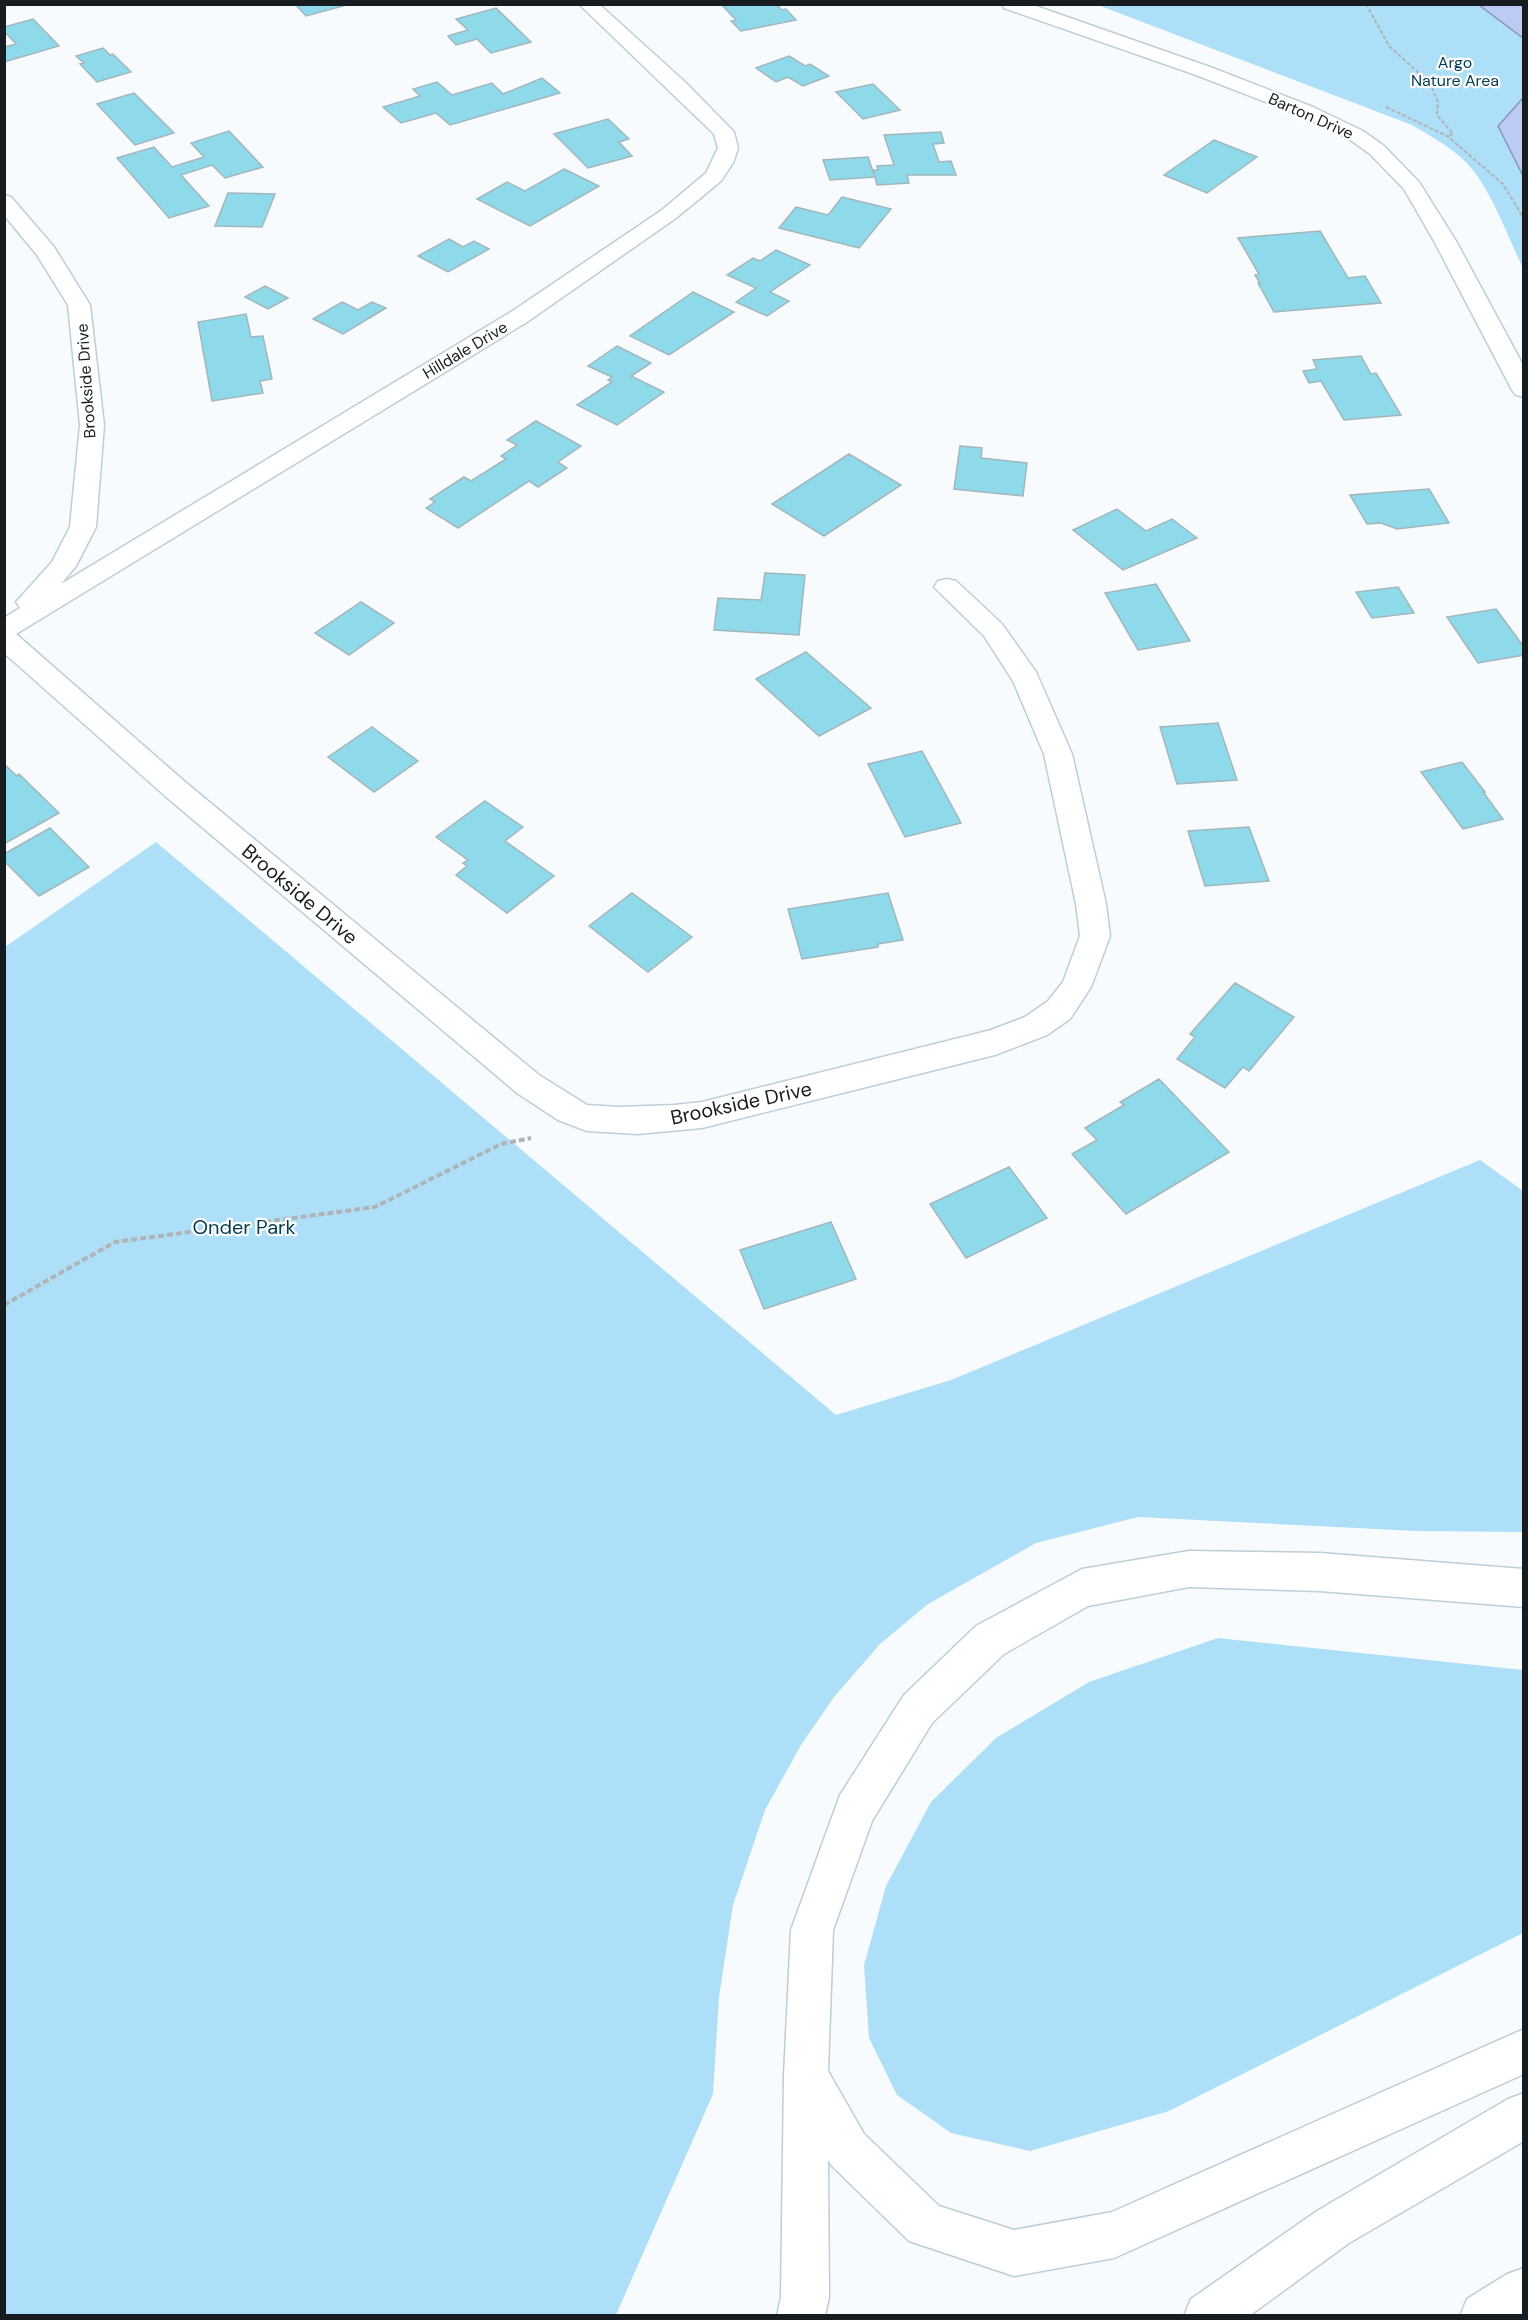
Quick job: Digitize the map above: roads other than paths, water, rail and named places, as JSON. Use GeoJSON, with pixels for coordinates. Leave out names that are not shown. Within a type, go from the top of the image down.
{"type":"FeatureCollection","features":[{"type":"Feature","properties":{"kind":"main road","name":"Hilldale Drive"},"geometry":{"type":"LineString","coordinates":[[4,629],[519,317],[669,214],[714,177],[723,163],[728,148],[724,132],[679,87],[588,4]]}},
{"type":"Feature","properties":{"kind":"main road","name":"Barton Drive"},"geometry":{"type":"LineString","coordinates":[[1011,4],[1203,71],[1296,107],[1341,127],[1377,150],[1412,186],[1445,241],[1524,390]]}},
{"type":"Feature","properties":{"kind":"main road","name":"Brookside Drive"},"geometry":{"type":"LineString","coordinates":[[4,201],[46,252],[80,305],[92,425],[83,527],[63,566],[4,629]]}},
{"type":"Feature","properties":{"kind":"main road","name":"Brookside Drive"},"geometry":{"type":"LineString","coordinates":[[4,638],[174,788],[528,1084],[578,1116],[614,1120],[654,1120],[702,1115],[995,1042],[1036,1026],[1059,1010],[1076,987],[1095,936],[1091,904],[1058,754],[1026,679],[993,630],[947,587]]}},
{"type":"Feature","properties":{"kind":"main road"},"geometry":{"type":"LineString","coordinates":[[801,2316],[805,2297],[806,2076],[812,1930],[855,1810],[918,1709],[990,1640],[1082,1588],[1189,1569],[1320,1572],[1524,1588]]}},
{"type":"Feature","properties":{"kind":"main road"},"geometry":{"type":"LineString","coordinates":[[806,2076],[848,2150],[925,2225],[1014,2253],[1114,2235],[1524,2051]]}},
{"type":"Feature","properties":{"kind":"main road"},"geometry":{"type":"LineString","coordinates":[[1208,2316],[1333,2227],[1524,2115]]}},
{"type":"Feature","properties":{"kind":"main road"},"geometry":{"type":"LineString","coordinates":[[1484,2316],[1524,2291]]}},
{"type":"Feature","properties":{"kind":"park label","name":"Argo Nature Area"},"geometry":{"type":"Point","coordinates":[1455,71]}},
{"type":"Feature","properties":{"kind":"park label","name":"Onder Park"},"geometry":{"type":"Point","coordinates":[244,1227]}}]}
